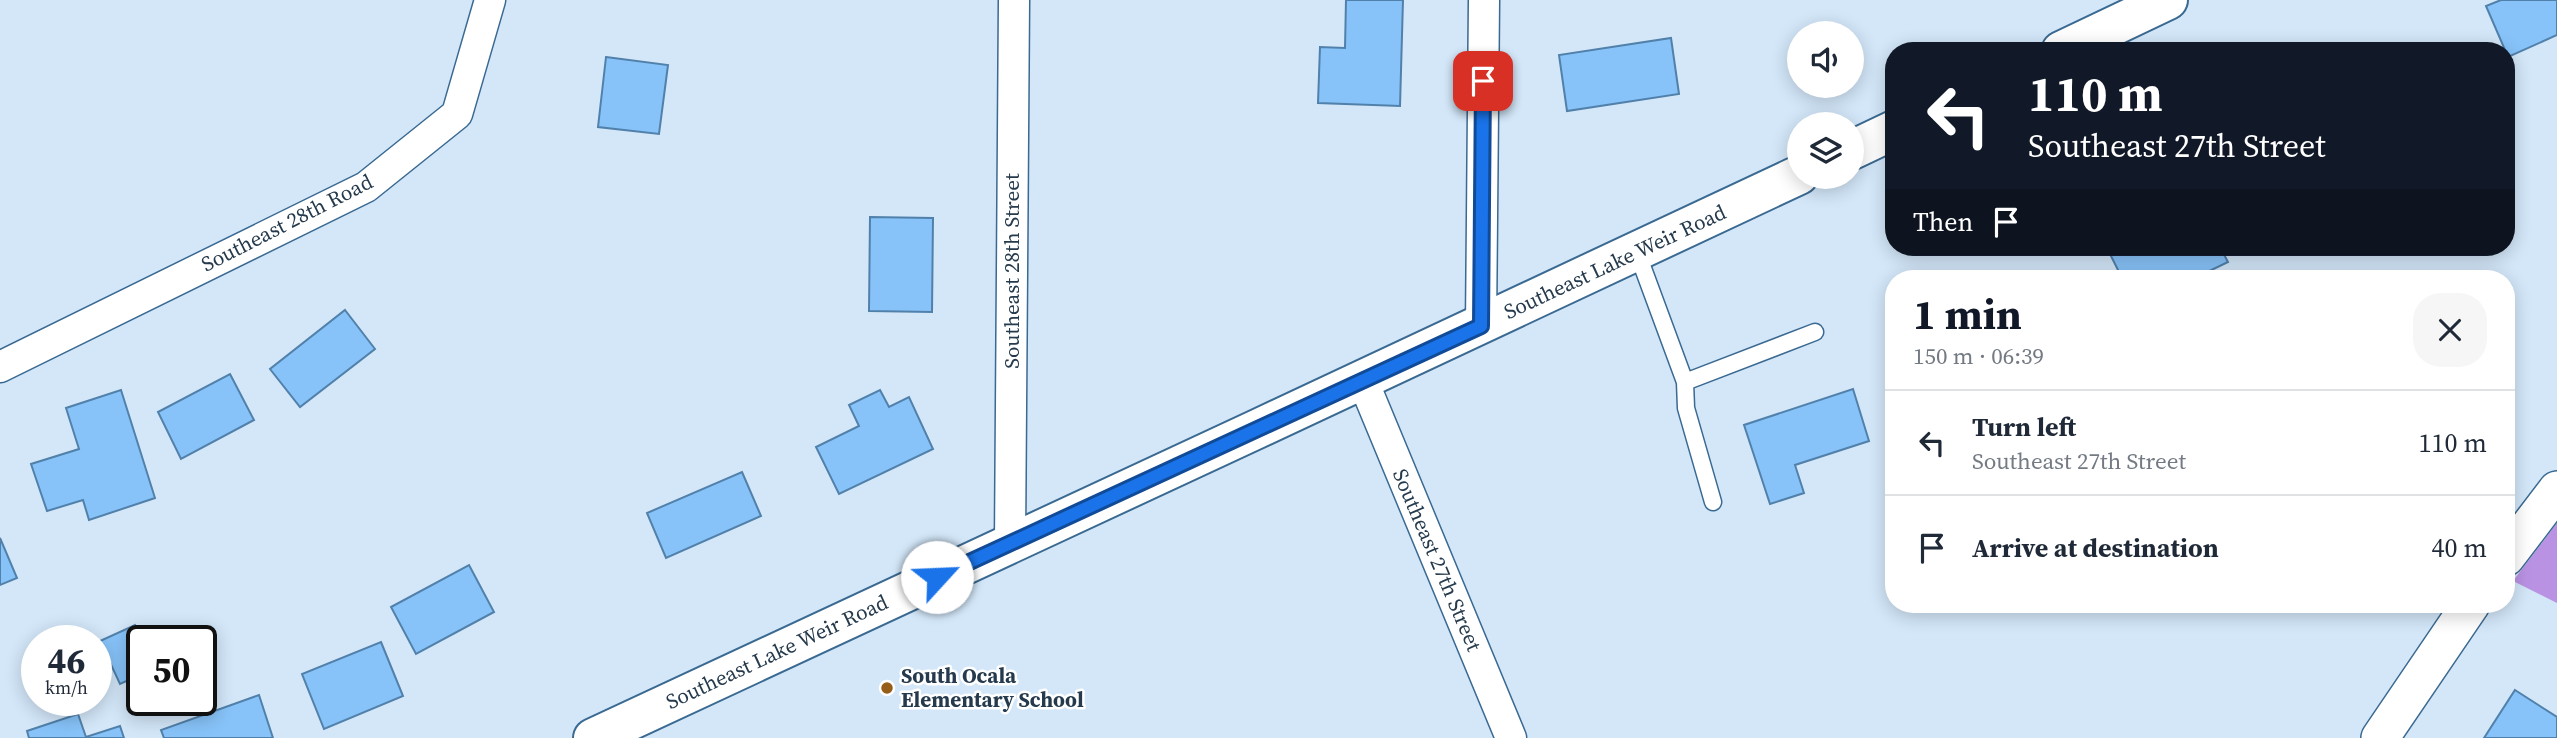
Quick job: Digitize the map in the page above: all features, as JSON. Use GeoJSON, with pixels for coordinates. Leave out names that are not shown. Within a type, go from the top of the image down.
{"type":"FeatureCollection","features":[{"type":"Feature","properties":{"kind":"main road"},"geometry":{"type":"LineString","coordinates":[[2079,42],[2168,0]]}},
{"type":"Feature","properties":{"kind":"main road"},"geometry":{"type":"LineString","coordinates":[[1864,144],[1885,134]]}},
{"type":"Feature","properties":{"kind":"main road","name":"Southeast Lake Weir Road"},"geometry":{"type":"LineString","coordinates":[[593,738],[1010,542],[1481,326],[1787,181]]}},
{"type":"Feature","properties":{"kind":"street","name":"Southeast 28th Road"},"geometry":{"type":"LineString","coordinates":[[0,367],[366,187],[457,114],[490,0]]}},
{"type":"Feature","properties":{"kind":"street","name":"Southeast 28th Street"},"geometry":{"type":"LineString","coordinates":[[1010,542],[1014,0]]}},
{"type":"Feature","properties":{"kind":"street"},"geometry":{"type":"LineString","coordinates":[[1481,326],[1485,0]]}},
{"type":"Feature","properties":{"kind":"street","name":"Southeast 27th Street"},"geometry":{"type":"LineString","coordinates":[[1363,381],[1511,738]]}},
{"type":"Feature","properties":{"kind":"street"},"geometry":{"type":"LineString","coordinates":[[2515,536],[2557,490]]}},
{"type":"Feature","properties":{"kind":"street"},"geometry":{"type":"LineString","coordinates":[[2380,738],[2464,613]]}},
{"type":"Feature","properties":{"kind":"lane"},"geometry":{"type":"LineString","coordinates":[[1637,252],[1685,382],[1686,408],[1713,502]]}},
{"type":"Feature","properties":{"kind":"lane"},"geometry":{"type":"LineString","coordinates":[[1685,382],[1815,332]]}},
{"type":"Feature","properties":{"kind":"shaded area"},"geometry":{"type":"Polygon","coordinates":[[[2557,523],[2557,603],[2515,582],[2515,578],[2557,523]]]}},
{"type":"Feature","properties":{"kind":"building"},"geometry":{"type":"Polygon","coordinates":[[[1346,0],[1403,0],[1400,106],[1318,103],[1320,47],[1345,48],[1346,0]]]}},
{"type":"Feature","properties":{"kind":"building"},"geometry":{"type":"Polygon","coordinates":[[[2501,0],[2557,0],[2557,35],[2515,54],[2515,42],[2502,42],[2486,6],[2501,0]]]}},
{"type":"Feature","properties":{"kind":"building"},"geometry":{"type":"Polygon","coordinates":[[[1671,38],[1679,94],[1567,111],[1559,55],[1671,38]]]}},
{"type":"Feature","properties":{"kind":"building"},"geometry":{"type":"Polygon","coordinates":[[[606,57],[668,65],[659,134],[598,127],[606,57]]]}},
{"type":"Feature","properties":{"kind":"building"},"geometry":{"type":"Polygon","coordinates":[[[870,217],[933,218],[932,312],[869,311],[870,217]]]}},
{"type":"Feature","properties":{"kind":"building"},"geometry":{"type":"Polygon","coordinates":[[[2111,256],[2225,256],[2228,262],[2212,270],[2118,270],[2111,256]]]}},
{"type":"Feature","properties":{"kind":"building"},"geometry":{"type":"Polygon","coordinates":[[[345,310],[375,349],[300,407],[270,369],[345,310]]]}},
{"type":"Feature","properties":{"kind":"building"},"geometry":{"type":"Polygon","coordinates":[[[230,374],[254,420],[181,459],[158,412],[230,374]]]}},
{"type":"Feature","properties":{"kind":"building"},"geometry":{"type":"Polygon","coordinates":[[[1853,389],[1869,441],[1795,465],[1804,493],[1770,504],[1744,425],[1853,389]]]}},
{"type":"Feature","properties":{"kind":"building"},"geometry":{"type":"Polygon","coordinates":[[[121,390],[155,498],[89,520],[83,500],[47,511],[31,464],[79,449],[66,408],[121,390]]]}},
{"type":"Feature","properties":{"kind":"building"},"geometry":{"type":"Polygon","coordinates":[[[880,390],[889,407],[909,397],[933,449],[839,494],[816,447],[859,426],[849,405],[880,390]]]}},
{"type":"Feature","properties":{"kind":"building"},"geometry":{"type":"Polygon","coordinates":[[[742,472],[761,516],[666,558],[647,513],[742,472]]]}},
{"type":"Feature","properties":{"kind":"building"},"geometry":{"type":"Polygon","coordinates":[[[0,538],[17,578],[0,585],[0,538]]]}},
{"type":"Feature","properties":{"kind":"building"},"geometry":{"type":"Polygon","coordinates":[[[469,565],[494,612],[416,654],[391,607],[469,565]]]}},
{"type":"Feature","properties":{"kind":"building"},"geometry":{"type":"Polygon","coordinates":[[[126,629],[126,681],[120,684],[112,667],[112,636],[126,629]]]}},
{"type":"Feature","properties":{"kind":"building"},"geometry":{"type":"Polygon","coordinates":[[[381,642],[403,696],[324,729],[302,674],[381,642]]]}},
{"type":"Feature","properties":{"kind":"building"},"geometry":{"type":"Polygon","coordinates":[[[2515,690],[2557,717],[2557,738],[2484,738],[2515,690]]]}},
{"type":"Feature","properties":{"kind":"building"},"geometry":{"type":"Polygon","coordinates":[[[259,695],[273,738],[164,738],[161,730],[200,716],[217,716],[217,710],[259,695]]]}},
{"type":"Feature","properties":{"kind":"building"},"geometry":{"type":"Polygon","coordinates":[[[79,716],[86,737],[120,726],[124,738],[29,738],[27,731],[79,716]]]}},
{"type":"Feature","properties":{"kind":"place","name":"South Ocala Elementary School"},"geometry":{"type":"Point","coordinates":[887,688]}},
{"type":"Feature","properties":{"kind":"route"},"geometry":{"type":"LineString","coordinates":[[937,577],[1481,326],[1483,81]]}}]}
